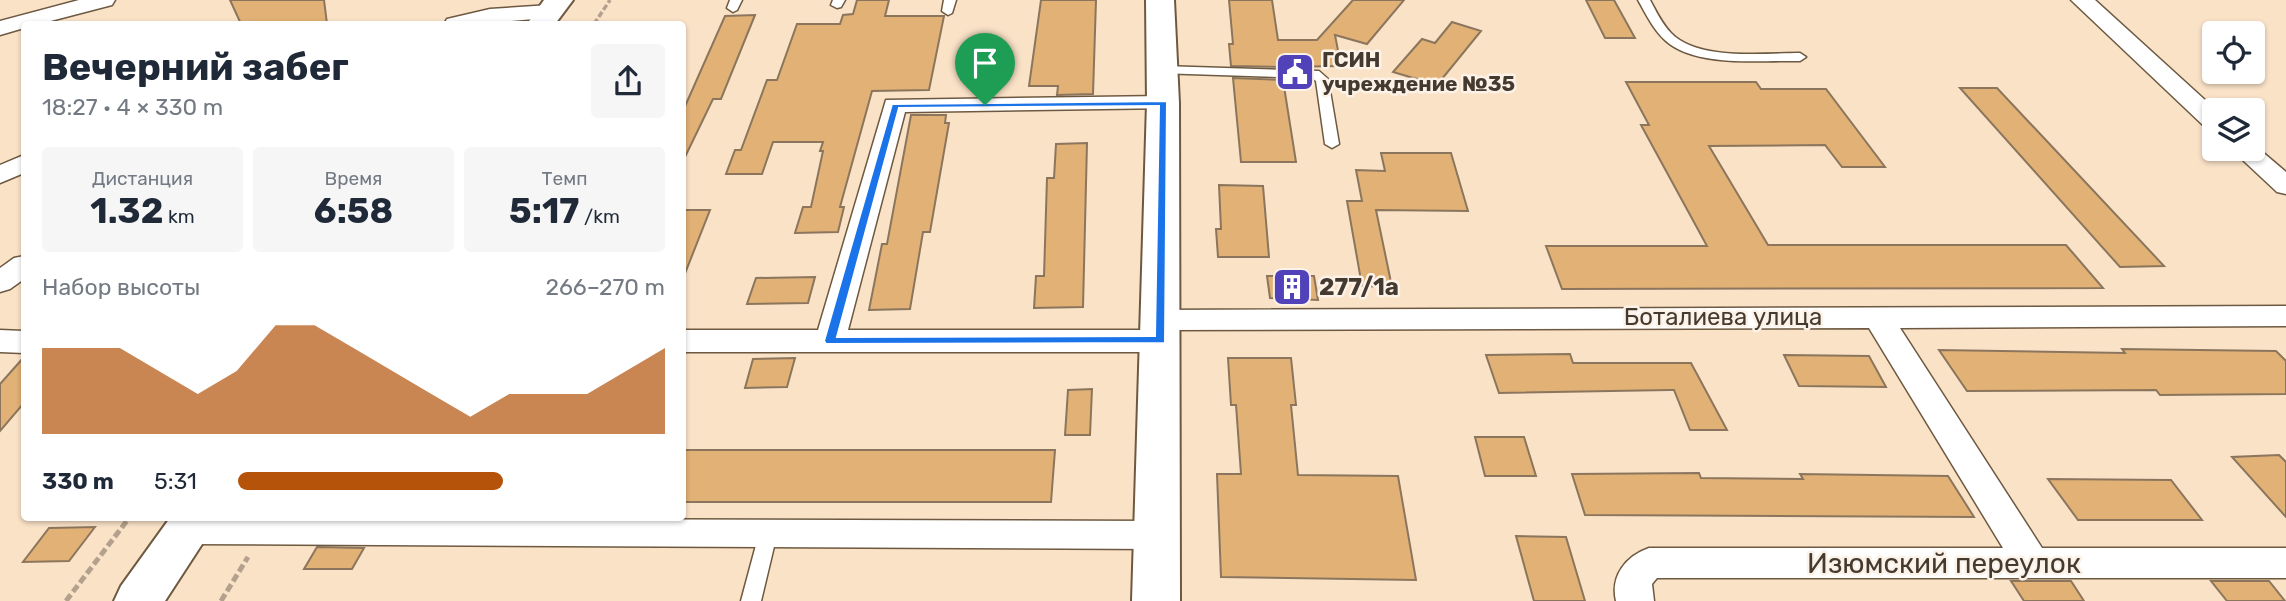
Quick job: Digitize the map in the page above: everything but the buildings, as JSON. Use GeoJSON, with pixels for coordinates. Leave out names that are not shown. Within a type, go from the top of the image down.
{"type":"FeatureCollection","features":[{"type":"Feature","properties":{"kind":"street"},"geometry":{"type":"LineString","coordinates":[[35,21],[104,0]]}},
{"type":"Feature","properties":{"kind":"street"},"geometry":{"type":"LineString","coordinates":[[1156,601],[1163,87],[1160,0]]}},
{"type":"Feature","properties":{"kind":"street"},"geometry":{"type":"LineString","coordinates":[[2082,0],[2202,111]]}},
{"type":"Feature","properties":{"kind":"street"},"geometry":{"type":"LineString","coordinates":[[465,21],[500,13],[550,12]]}},
{"type":"Feature","properties":{"kind":"street"},"geometry":{"type":"LineString","coordinates":[[0,28],[21,24]]}},
{"type":"Feature","properties":{"kind":"street"},"geometry":{"type":"LineString","coordinates":[[830,341],[895,106],[1163,87]]}},
{"type":"Feature","properties":{"kind":"street"},"geometry":{"type":"LineString","coordinates":[[2258,161],[2286,186]]}},
{"type":"Feature","properties":{"kind":"street"},"geometry":{"type":"LineString","coordinates":[[0,175],[21,164]]}},
{"type":"Feature","properties":{"kind":"street"},"geometry":{"type":"LineString","coordinates":[[0,282],[21,267]]}},
{"type":"Feature","properties":{"kind":"street","name":"Боталиева улица"},"geometry":{"type":"LineString","coordinates":[[686,341],[830,341],[1161,330],[1878,317],[2286,316]]}},
{"type":"Feature","properties":{"kind":"street"},"geometry":{"type":"LineString","coordinates":[[1878,317],[2032,563]]}},
{"type":"Feature","properties":{"kind":"street"},"geometry":{"type":"LineString","coordinates":[[138,601],[192,524],[768,534],[1157,535]]}},
{"type":"Feature","properties":{"kind":"street","name":"Изюмский переулок"},"geometry":{"type":"LineString","coordinates":[[1635,601],[1631,588],[1637,573],[1649,563],[2286,563]]}},
{"type":"Feature","properties":{"kind":"lane"},"geometry":{"type":"LineString","coordinates":[[1644,0],[1668,37],[1680,47],[1698,54],[1800,57]]}},
{"type":"Feature","properties":{"kind":"lane"},"geometry":{"type":"LineString","coordinates":[[1163,87],[1315,74],[1322,79],[1332,144]]}},
{"type":"Feature","properties":{"kind":"lane"},"geometry":{"type":"LineString","coordinates":[[751,601],[768,534]]}},
{"type":"Feature","properties":{"kind":"path"},"geometry":{"type":"LineString","coordinates":[[596,21],[610,0]]}},
{"type":"Feature","properties":{"kind":"path"},"geometry":{"type":"LineString","coordinates":[[66,601],[127,521]]}},
{"type":"Feature","properties":{"kind":"place","name":"ГСИН учреждение №35"},"geometry":{"type":"Point","coordinates":[1295,72]}},
{"type":"Feature","properties":{"kind":"place","name":"277/1а"},"geometry":{"type":"Point","coordinates":[1292,287]}},
{"type":"Feature","properties":{"kind":"route"},"geometry":{"type":"LineString","coordinates":[[1163,103],[1161,341],[830,341],[895,106],[985,105],[1163,103]]}}]}
